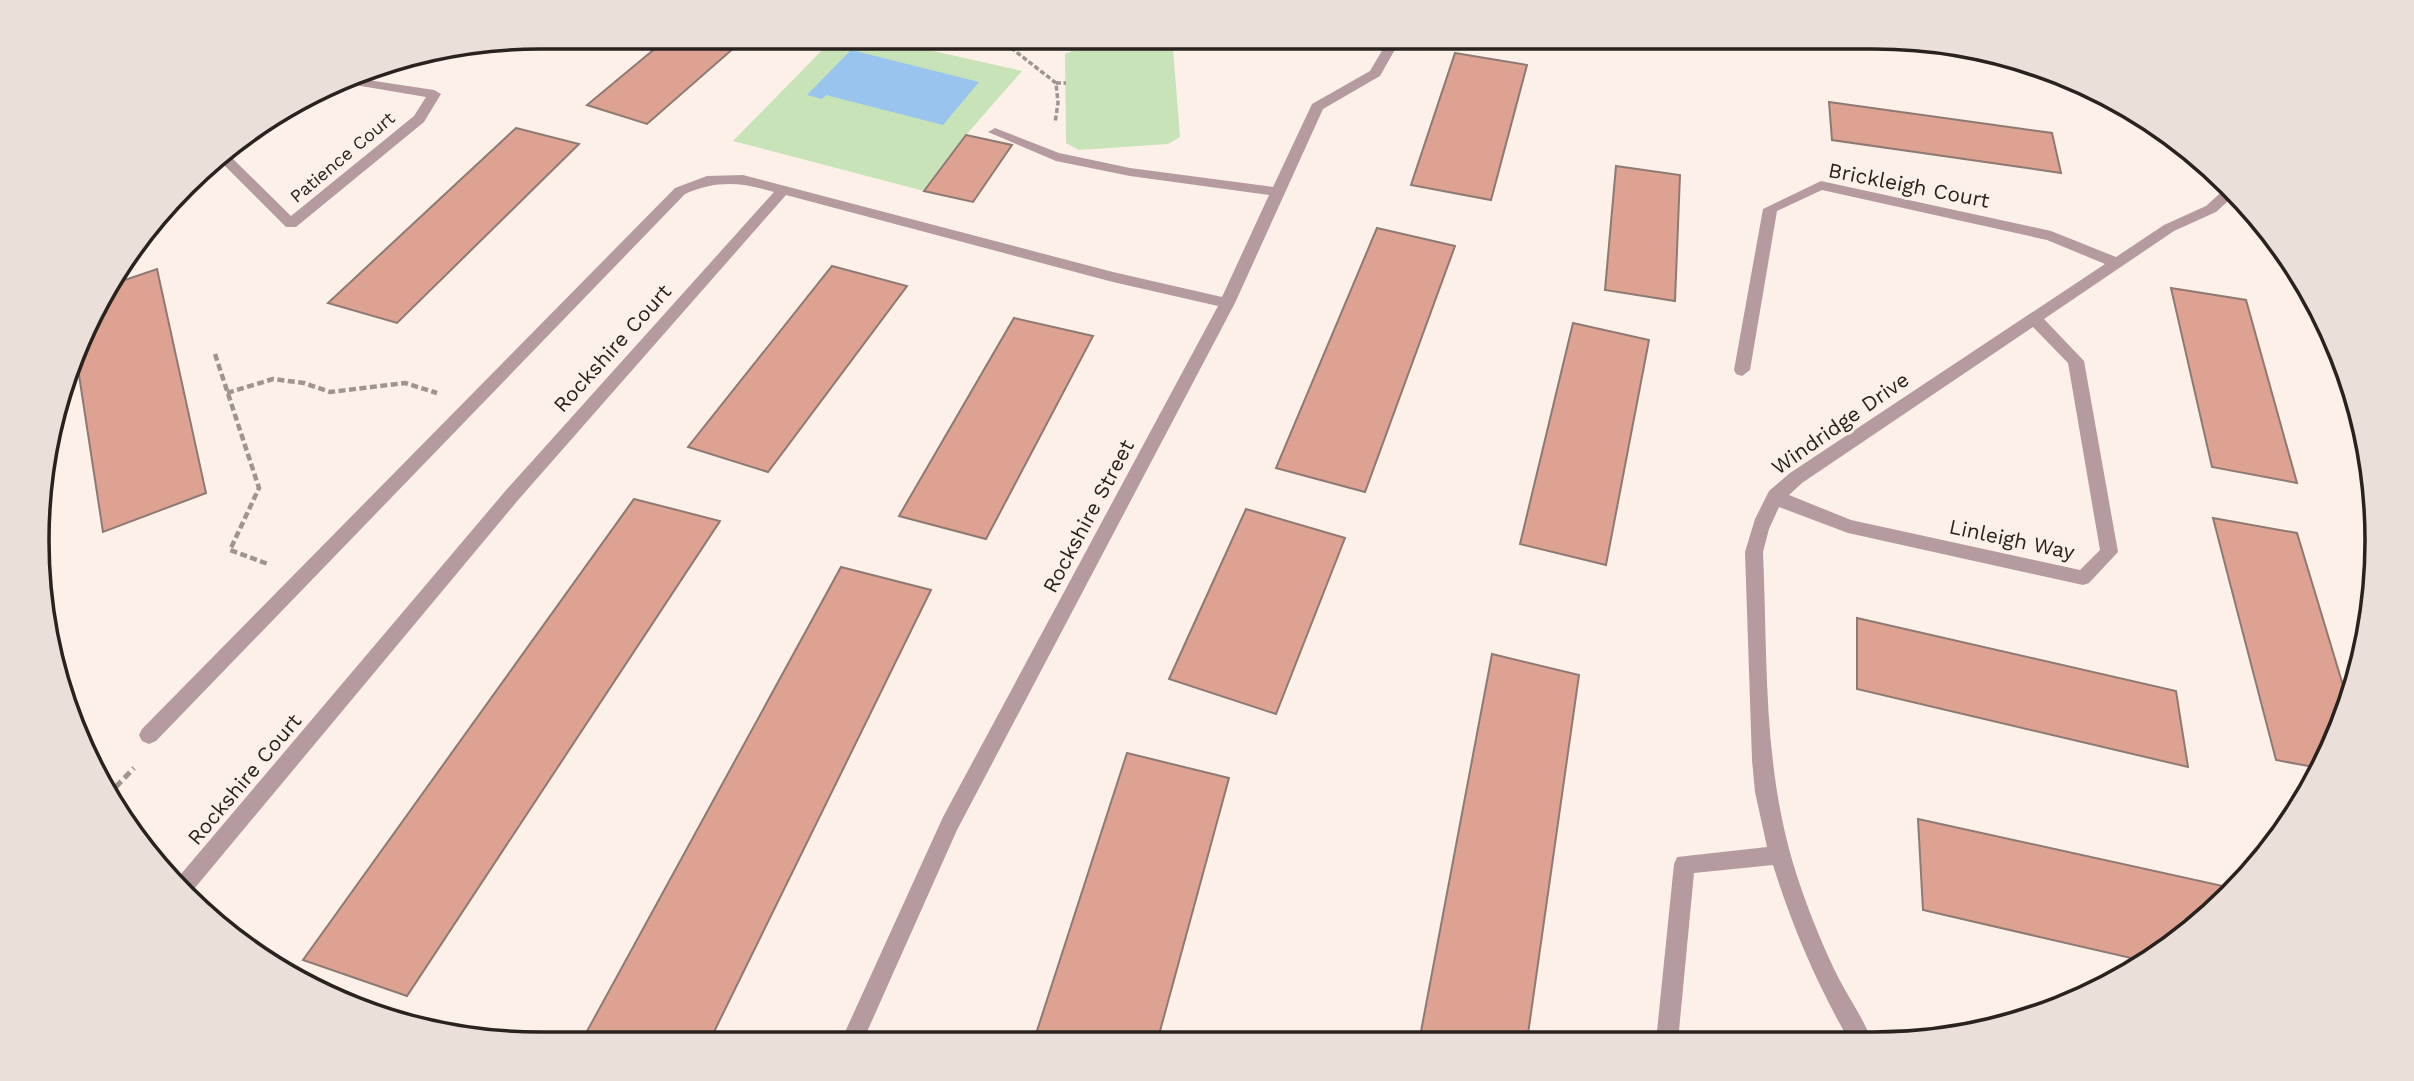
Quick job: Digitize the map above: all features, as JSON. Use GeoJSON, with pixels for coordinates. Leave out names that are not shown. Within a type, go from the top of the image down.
{"type":"FeatureCollection","features":[{"type":"Feature","properties":{"kind":"street","name":"Rockshire Street"},"geometry":{"type":"LineString","coordinates":[[856,1032],[950,824],[1227,303],[1317,107],[1374,73],[1389,49]]}},
{"type":"Feature","properties":{"kind":"street","name":"Patience Court"},"geometry":{"type":"LineString","coordinates":[[228,162],[291,224],[419,119],[434,94],[361,83]]}},
{"type":"Feature","properties":{"kind":"street"},"geometry":{"type":"LineString","coordinates":[[995,132],[1056,157],[1130,172],[1278,192]]}},
{"type":"Feature","properties":{"kind":"street"},"geometry":{"type":"LineString","coordinates":[[149,735],[680,191],[699,182],[721,177],[743,177],[1112,277],[1227,303]]}},
{"type":"Feature","properties":{"kind":"street","name":"Brickleigh Court"},"geometry":{"type":"LineString","coordinates":[[1742,370],[1770,209],[1821,186],[2051,236],[2117,263]]}},
{"type":"Feature","properties":{"kind":"street","name":"Rockshire Court"},"geometry":{"type":"LineString","coordinates":[[187,882],[513,494],[783,190]]}},
{"type":"Feature","properties":{"kind":"street","name":"Windridge Drive"},"geometry":{"type":"LineString","coordinates":[[1857,1032],[1811,937],[1780,855],[1765,792],[1761,751],[1754,552],[1759,525],[1775,496],[1796,478],[2169,228],[2211,209],[2225,197]]}},
{"type":"Feature","properties":{"kind":"street","name":"Linleigh Way"},"geometry":{"type":"LineString","coordinates":[[1775,496],[1848,526],[2083,578],[2109,552],[2076,361],[2034,319]]}},
{"type":"Feature","properties":{"kind":"street"},"geometry":{"type":"LineString","coordinates":[[1668,1032],[1684,864],[1780,855]]}},
{"type":"Feature","properties":{"kind":"path"},"geometry":{"type":"LineString","coordinates":[[1013,49],[1056,83],[1066,83]]}},
{"type":"Feature","properties":{"kind":"path"},"geometry":{"type":"LineString","coordinates":[[1056,83],[1056,157]]}},
{"type":"Feature","properties":{"kind":"path"},"geometry":{"type":"LineString","coordinates":[[215,354],[259,488],[230,550],[248,557]]}},
{"type":"Feature","properties":{"kind":"path"},"geometry":{"type":"LineString","coordinates":[[227,393],[273,379],[303,383],[330,392],[405,383],[418,388]]}},
{"type":"Feature","properties":{"kind":"green space"},"geometry":{"type":"Polygon","coordinates":[[[823,49],[924,49],[1022,71],[966,135],[924,191],[733,141],[823,49]]]}},
{"type":"Feature","properties":{"kind":"green space"},"geometry":{"type":"Polygon","coordinates":[[[1078,49],[1173,49],[1180,137],[1168,144],[1079,150],[1066,143],[1065,54],[1078,49]]]}},
{"type":"Feature","properties":{"kind":"water"},"geometry":{"type":"Polygon","coordinates":[[[851,50],[979,82],[943,125],[826,95],[822,99],[807,95],[851,50]]]}},
{"type":"Feature","properties":{"kind":"building"},"geometry":{"type":"Polygon","coordinates":[[[655,49],[733,49],[647,124],[587,105],[655,49]]]}},
{"type":"Feature","properties":{"kind":"building"},"geometry":{"type":"Polygon","coordinates":[[[1455,53],[1527,65],[1491,200],[1411,185],[1455,53]]]}},
{"type":"Feature","properties":{"kind":"building"},"geometry":{"type":"Polygon","coordinates":[[[1829,102],[2052,133],[2061,173],[1832,140],[1829,102]]]}},
{"type":"Feature","properties":{"kind":"building"},"geometry":{"type":"Polygon","coordinates":[[[516,128],[579,144],[397,323],[328,303],[516,128]]]}},
{"type":"Feature","properties":{"kind":"building"},"geometry":{"type":"Polygon","coordinates":[[[966,135],[1012,145],[973,202],[924,191],[966,135]]]}},
{"type":"Feature","properties":{"kind":"building"},"geometry":{"type":"Polygon","coordinates":[[[1616,166],[1680,175],[1675,301],[1605,290],[1616,166]]]}},
{"type":"Feature","properties":{"kind":"building"},"geometry":{"type":"Polygon","coordinates":[[[1377,228],[1455,246],[1365,492],[1276,468],[1377,228]]]}},
{"type":"Feature","properties":{"kind":"building"},"geometry":{"type":"Polygon","coordinates":[[[832,266],[907,286],[768,472],[688,447],[832,266]]]}},
{"type":"Feature","properties":{"kind":"building"},"geometry":{"type":"Polygon","coordinates":[[[157,269],[206,493],[103,532],[79,373],[100,323],[124,280],[157,269]]]}},
{"type":"Feature","properties":{"kind":"building"},"geometry":{"type":"Polygon","coordinates":[[[2171,288],[2246,300],[2297,483],[2212,467],[2171,288]]]}},
{"type":"Feature","properties":{"kind":"building"},"geometry":{"type":"Polygon","coordinates":[[[1014,318],[1093,336],[986,539],[899,516],[1014,318]]]}},
{"type":"Feature","properties":{"kind":"building"},"geometry":{"type":"Polygon","coordinates":[[[1573,323],[1649,340],[1606,565],[1520,544],[1573,323]]]}},
{"type":"Feature","properties":{"kind":"building"},"geometry":{"type":"Polygon","coordinates":[[[634,499],[720,521],[407,996],[303,960],[634,499]]]}},
{"type":"Feature","properties":{"kind":"building"},"geometry":{"type":"Polygon","coordinates":[[[1246,509],[1345,538],[1276,714],[1169,679],[1246,509]]]}},
{"type":"Feature","properties":{"kind":"building"},"geometry":{"type":"Polygon","coordinates":[[[2213,518],[2297,533],[2343,685],[2328,729],[2310,766],[2276,760],[2213,518]]]}},
{"type":"Feature","properties":{"kind":"building"},"geometry":{"type":"Polygon","coordinates":[[[841,567],[931,590],[714,1032],[587,1032],[841,567]]]}},
{"type":"Feature","properties":{"kind":"building"},"geometry":{"type":"Polygon","coordinates":[[[1857,618],[2176,691],[2188,767],[1857,689],[1857,618]]]}},
{"type":"Feature","properties":{"kind":"building"},"geometry":{"type":"Polygon","coordinates":[[[1492,654],[1579,675],[1528,1032],[1421,1032],[1492,654]]]}},
{"type":"Feature","properties":{"kind":"building"},"geometry":{"type":"Polygon","coordinates":[[[1127,753],[1229,778],[1160,1032],[1037,1032],[1127,753]]]}},
{"type":"Feature","properties":{"kind":"building"},"geometry":{"type":"Polygon","coordinates":[[[1918,819],[2223,886],[2173,930],[2132,958],[1923,910],[1918,819]]]}}]}
